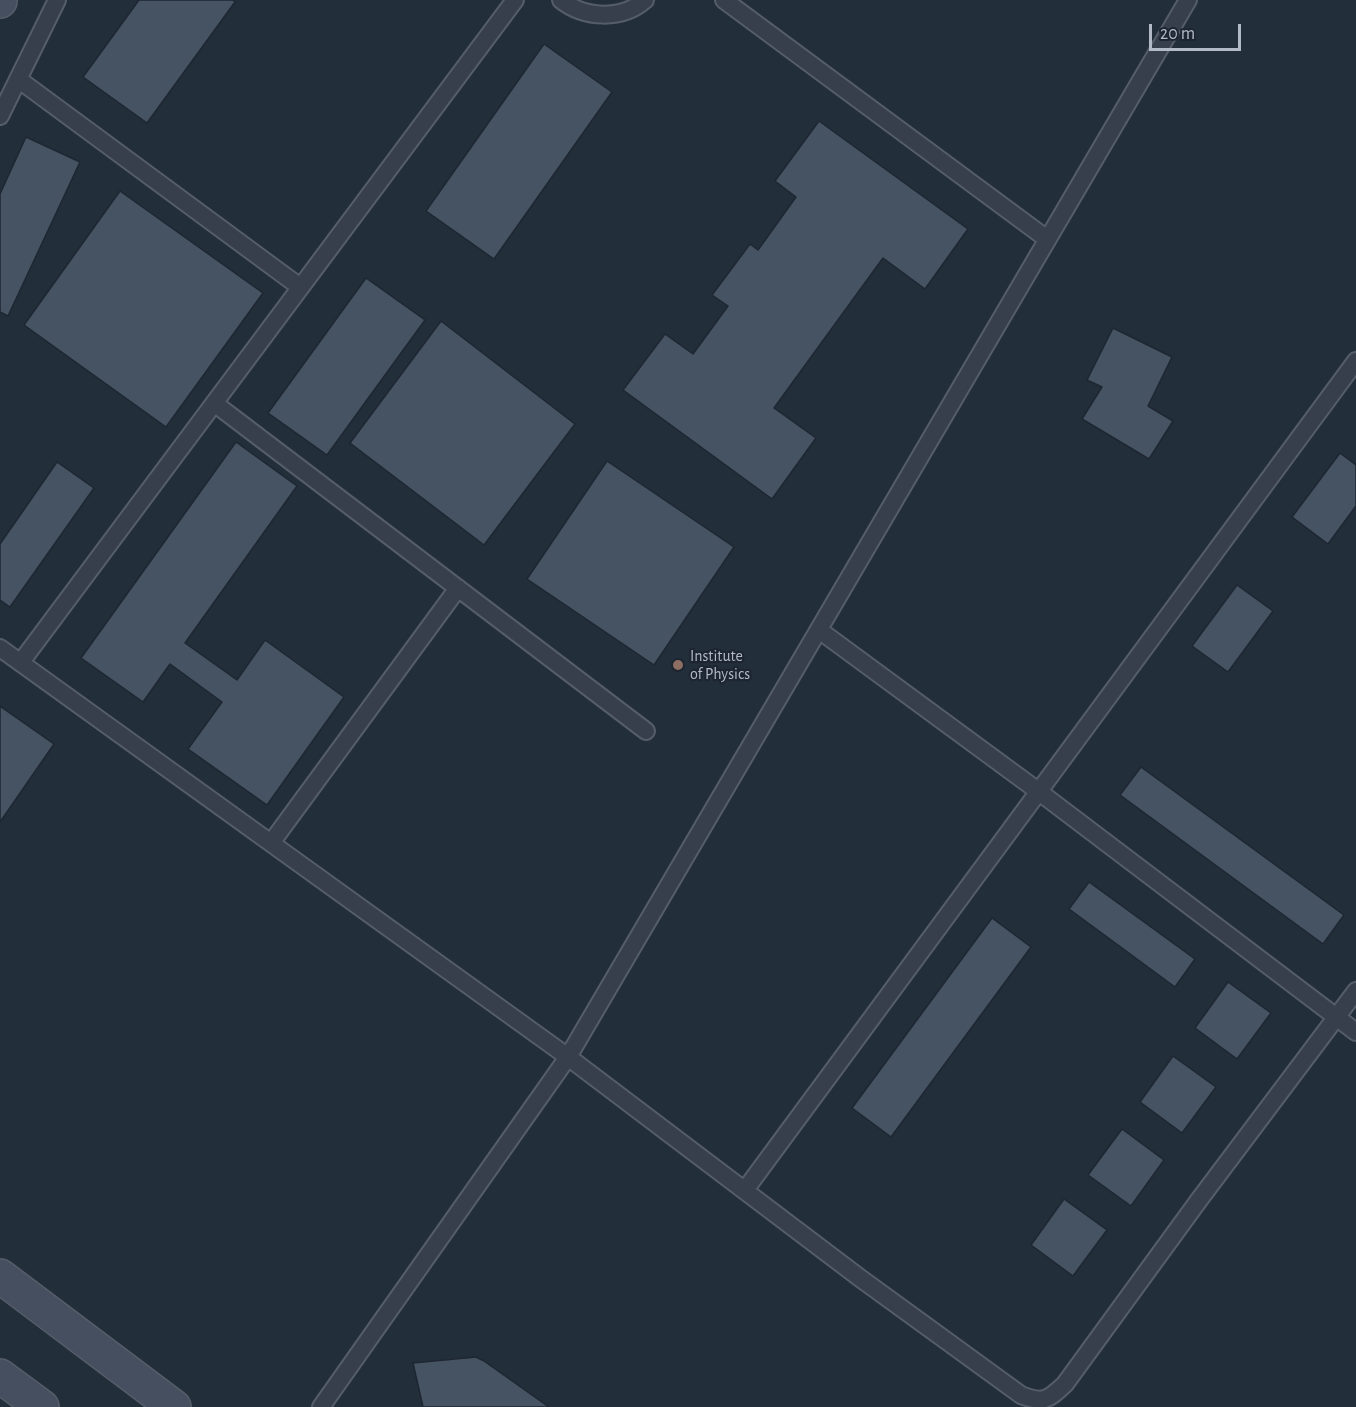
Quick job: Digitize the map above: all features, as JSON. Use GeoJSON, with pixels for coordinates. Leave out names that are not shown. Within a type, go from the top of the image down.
{"type":"FeatureCollection","features":[{"type":"Feature","properties":{"kind":"main road"},"geometry":{"type":"LineString","coordinates":[[0,1276],[174,1407]]}},
{"type":"Feature","properties":{"kind":"main road"},"geometry":{"type":"LineString","coordinates":[[0,1376],[42,1407]]}},
{"type":"Feature","properties":{"kind":"lane"},"geometry":{"type":"LineString","coordinates":[[0,116],[57,0]]}},
{"type":"Feature","properties":{"kind":"lane"},"geometry":{"type":"LineString","coordinates":[[21,662],[515,0]]}},
{"type":"Feature","properties":{"kind":"lane"},"geometry":{"type":"LineString","coordinates":[[561,0],[573,9],[588,15],[620,14],[645,0]]}},
{"type":"Feature","properties":{"kind":"lane"},"geometry":{"type":"LineString","coordinates":[[724,0],[1047,239]]}},
{"type":"Feature","properties":{"kind":"lane"},"geometry":{"type":"LineString","coordinates":[[321,1407],[568,1057],[1188,0]]}},
{"type":"Feature","properties":{"kind":"lane"},"geometry":{"type":"LineString","coordinates":[[18,79],[300,287]]}},
{"type":"Feature","properties":{"kind":"lane"},"geometry":{"type":"LineString","coordinates":[[745,1190],[1356,361]]}},
{"type":"Feature","properties":{"kind":"lane"},"geometry":{"type":"LineString","coordinates":[[214,403],[646,731]]}},
{"type":"Feature","properties":{"kind":"lane"},"geometry":{"type":"LineString","coordinates":[[271,843],[458,588]]}},
{"type":"Feature","properties":{"kind":"lane"},"geometry":{"type":"LineString","coordinates":[[819,630],[1038,791],[1356,1032]]}},
{"type":"Feature","properties":{"kind":"lane"},"geometry":{"type":"LineString","coordinates":[[0,648],[568,1057],[860,1278],[1021,1395],[1038,1401],[1052,1397],[1065,1384],[1356,991]]}},
{"type":"Feature","properties":{"kind":"building"},"geometry":{"type":"Polygon","coordinates":[[[139,0],[233,0],[235,2],[147,123],[83,77],[139,0]]]}},
{"type":"Feature","properties":{"kind":"building"},"geometry":{"type":"Polygon","coordinates":[[[544,44],[612,92],[494,259],[426,211],[544,44]]]}},
{"type":"Feature","properties":{"kind":"building"},"geometry":{"type":"Polygon","coordinates":[[[819,121],[968,229],[925,289],[883,258],[774,408],[816,438],[772,499],[623,390],[665,334],[693,354],[728,306],[712,295],[750,244],[758,250],[796,197],[775,181],[819,121]]]}},
{"type":"Feature","properties":{"kind":"building"},"geometry":{"type":"Polygon","coordinates":[[[26,137],[80,162],[8,316],[0,312],[0,194],[26,137]]]}},
{"type":"Feature","properties":{"kind":"building"},"geometry":{"type":"Polygon","coordinates":[[[120,191],[263,293],[166,427],[24,325],[120,191]]]}},
{"type":"Feature","properties":{"kind":"building"},"geometry":{"type":"Polygon","coordinates":[[[366,278],[425,320],[327,455],[268,413],[366,278]]]}},
{"type":"Feature","properties":{"kind":"building"},"geometry":{"type":"Polygon","coordinates":[[[441,321],[575,424],[484,545],[350,443],[441,321]]]}},
{"type":"Feature","properties":{"kind":"building"},"geometry":{"type":"Polygon","coordinates":[[[1113,328],[1172,357],[1148,406],[1173,421],[1149,459],[1082,419],[1102,387],[1087,380],[1113,328]]]}},
{"type":"Feature","properties":{"kind":"building"},"geometry":{"type":"Polygon","coordinates":[[[236,442],[297,486],[185,643],[237,680],[265,640],[344,697],[267,805],[188,749],[222,702],[170,664],[143,702],[81,658],[236,442]]]}},
{"type":"Feature","properties":{"kind":"building"},"geometry":{"type":"Polygon","coordinates":[[[1340,453],[1356,465],[1356,506],[1328,544],[1292,517],[1340,453]]]}},
{"type":"Feature","properties":{"kind":"building"},"geometry":{"type":"Polygon","coordinates":[[[607,461],[734,547],[654,665],[527,579],[607,461]]]}},
{"type":"Feature","properties":{"kind":"building"},"geometry":{"type":"Polygon","coordinates":[[[57,462],[94,488],[10,607],[0,600],[0,544],[57,462]]]}},
{"type":"Feature","properties":{"kind":"building"},"geometry":{"type":"Polygon","coordinates":[[[1237,585],[1273,611],[1228,672],[1192,646],[1237,585]]]}},
{"type":"Feature","properties":{"kind":"building"},"geometry":{"type":"Polygon","coordinates":[[[0,706],[54,744],[0,822],[0,706]]]}},
{"type":"Feature","properties":{"kind":"building"},"geometry":{"type":"Polygon","coordinates":[[[1141,767],[1344,915],[1323,944],[1120,795],[1141,767]]]}},
{"type":"Feature","properties":{"kind":"building"},"geometry":{"type":"Polygon","coordinates":[[[1089,882],[1195,959],[1175,987],[1069,909],[1089,882]]]}},
{"type":"Feature","properties":{"kind":"building"},"geometry":{"type":"Polygon","coordinates":[[[992,918],[1031,947],[891,1137],[852,1108],[992,918]]]}},
{"type":"Feature","properties":{"kind":"building"},"geometry":{"type":"Polygon","coordinates":[[[1228,982],[1271,1013],[1237,1059],[1195,1028],[1228,982]]]}},
{"type":"Feature","properties":{"kind":"building"},"geometry":{"type":"Polygon","coordinates":[[[1173,1056],[1216,1087],[1182,1133],[1140,1102],[1173,1056]]]}},
{"type":"Feature","properties":{"kind":"building"},"geometry":{"type":"Polygon","coordinates":[[[1122,1129],[1164,1160],[1131,1206],[1088,1175],[1122,1129]]]}},
{"type":"Feature","properties":{"kind":"building"},"geometry":{"type":"Polygon","coordinates":[[[1064,1199],[1107,1230],[1073,1276],[1031,1245],[1064,1199]]]}},
{"type":"Feature","properties":{"kind":"building"},"geometry":{"type":"Polygon","coordinates":[[[476,1357],[549,1407],[423,1407],[413,1363],[476,1357]]]}},
{"type":"Feature","properties":{"kind":"place","name":"Institute of Physics"},"geometry":{"type":"Point","coordinates":[678,665]}}]}
